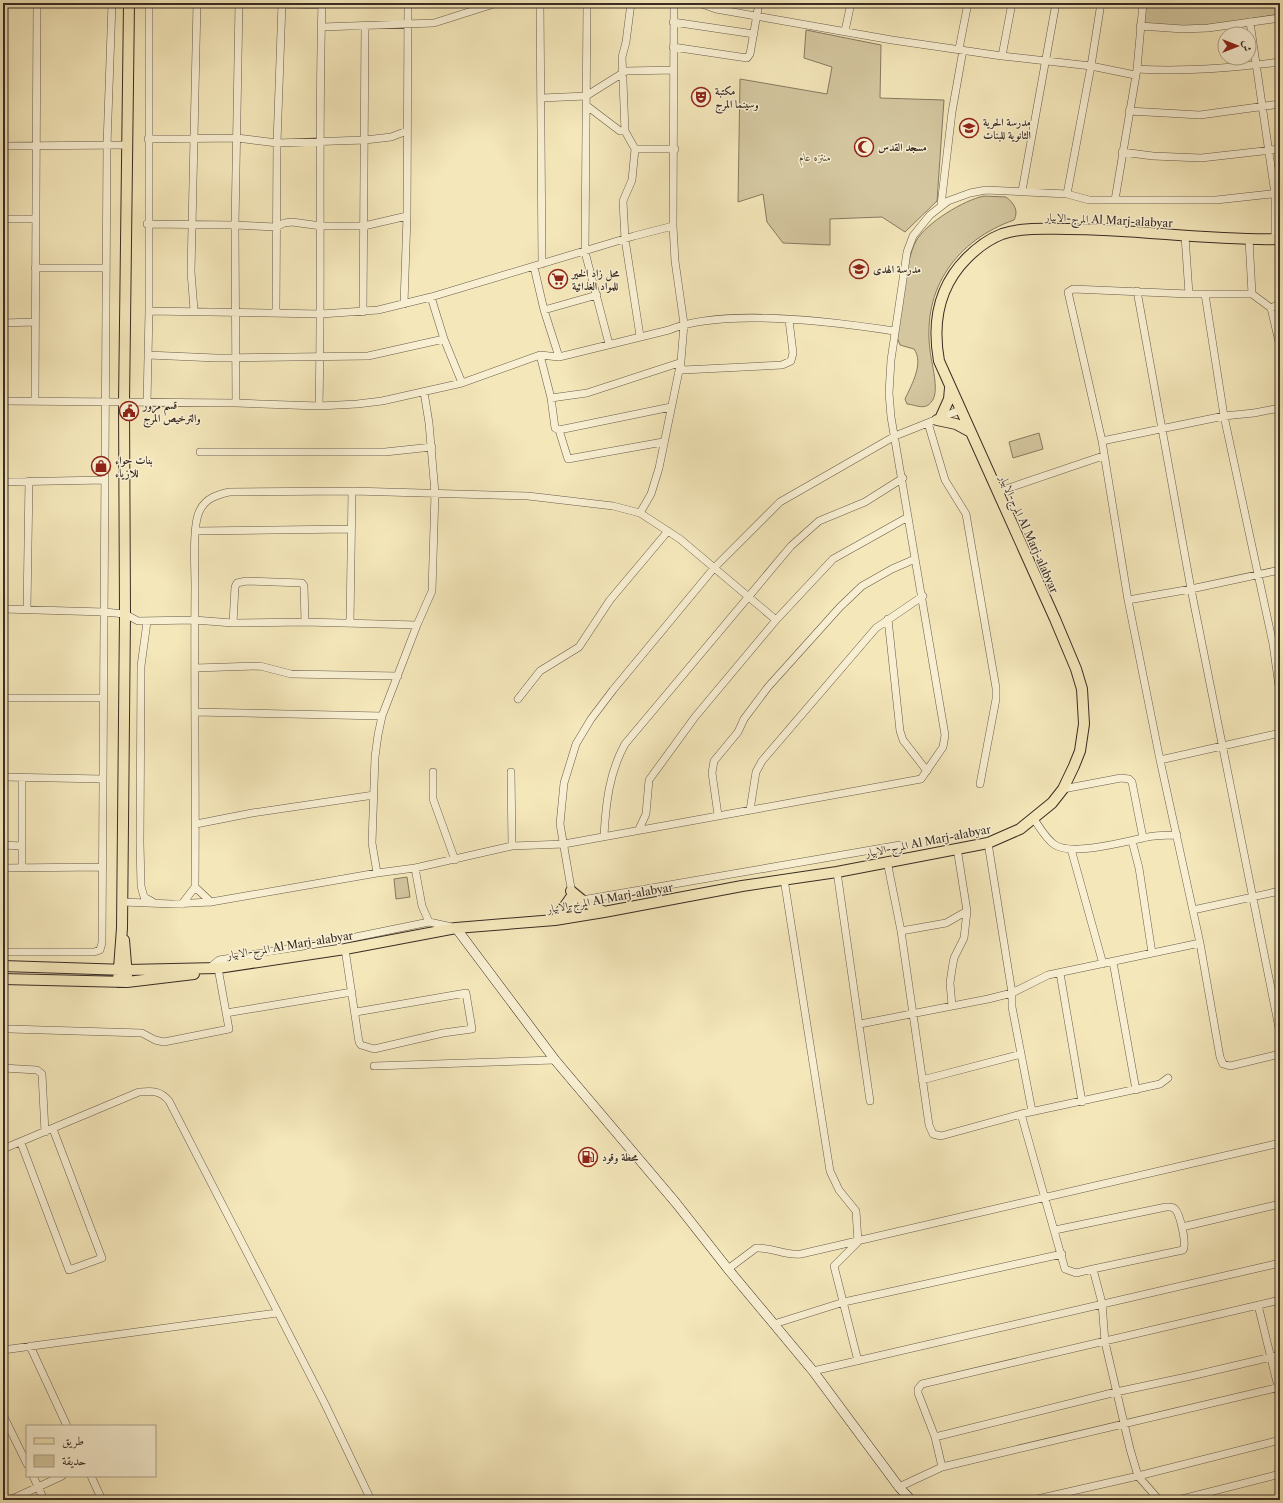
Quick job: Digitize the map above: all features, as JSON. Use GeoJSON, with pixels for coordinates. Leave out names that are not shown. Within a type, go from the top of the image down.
{"type":"FeatureCollection","features":[{"type":"Feature","properties":{"kind":"main road"},"geometry":{"type":"LineString","coordinates":[[123,982],[122,902],[126,614],[124,403],[129,3]]}},
{"type":"Feature","properties":{"kind":"main road","name":"المرج-الابيار Al Marj-alabyar"},"geometry":{"type":"LineString","coordinates":[[3,966],[102,970],[218,968],[345,949],[456,928],[576,917],[742,886],[837,872],[988,843],[1020,829],[1052,803],[1063,789],[1080,750],[1084,724],[1082,689],[1076,669],[1055,619],[939,361],[936,346],[937,315],[948,281],[964,261],[986,243],[1009,233],[1035,229],[1092,230],[1185,236],[1278,239]]}},
{"type":"Feature","properties":{"kind":"main road"},"geometry":{"type":"LineString","coordinates":[[950,386],[949,399],[935,421],[956,424],[970,431]]}},
{"type":"Feature","properties":{"kind":"main road"},"geometry":{"type":"LineString","coordinates":[[555,920],[572,893],[604,912]]}},
{"type":"Feature","properties":{"kind":"main road"},"geometry":{"type":"LineString","coordinates":[[102,970],[113,963],[123,953]]}},
{"type":"Feature","properties":{"kind":"main road"},"geometry":{"type":"LineString","coordinates":[[123,953],[134,965],[143,970]]}},
{"type":"Feature","properties":{"kind":"main road","name":"المرج-الابيار Al Marj-alabyar"},"geometry":{"type":"LineString","coordinates":[[3,980],[123,982],[179,976],[198,973],[206,969]]}},
{"type":"Feature","properties":{"kind":"street"},"geometry":{"type":"LineString","coordinates":[[3,4],[112,3],[107,145],[105,268],[102,943],[100,950],[94,952],[3,952]]}},
{"type":"Feature","properties":{"kind":"street"},"geometry":{"type":"LineString","coordinates":[[147,403],[149,311],[147,224],[149,3],[203,3]]}},
{"type":"Feature","properties":{"kind":"street"},"geometry":{"type":"LineString","coordinates":[[194,310],[191,272],[197,3]]}},
{"type":"Feature","properties":{"kind":"street"},"geometry":{"type":"LineString","coordinates":[[236,403],[237,358],[235,225],[240,3],[322,4],[320,140],[321,314],[319,406]]}},
{"type":"Feature","properties":{"kind":"street"},"geometry":{"type":"LineString","coordinates":[[404,304],[407,216],[408,3]]}},
{"type":"Feature","properties":{"kind":"street"},"geometry":{"type":"LineString","coordinates":[[322,27],[434,23],[496,3]]}},
{"type":"Feature","properties":{"kind":"street"},"geometry":{"type":"LineString","coordinates":[[540,3],[542,98],[542,264]]}},
{"type":"Feature","properties":{"kind":"street"},"geometry":{"type":"LineString","coordinates":[[587,3],[585,252],[609,344]]}},
{"type":"Feature","properties":{"kind":"street"},"geometry":{"type":"LineString","coordinates":[[631,3],[626,42],[622,55],[622,72],[624,131],[635,149],[632,180],[624,201],[625,239],[640,336]]}},
{"type":"Feature","properties":{"kind":"street"},"geometry":{"type":"LineString","coordinates":[[640,513],[651,494],[658,468],[679,363],[681,361],[684,324],[675,261],[674,3]]}},
{"type":"Feature","properties":{"kind":"street"},"geometry":{"type":"LineString","coordinates":[[699,3],[757,16],[1045,62],[1136,72],[1243,66]]}},
{"type":"Feature","properties":{"kind":"street"},"geometry":{"type":"LineString","coordinates":[[673,47],[746,58],[750,54],[759,3]]}},
{"type":"Feature","properties":{"kind":"street"},"geometry":{"type":"LineString","coordinates":[[845,31],[851,3]]}},
{"type":"Feature","properties":{"kind":"street"},"geometry":{"type":"LineString","coordinates":[[941,206],[966,3]]}},
{"type":"Feature","properties":{"kind":"street"},"geometry":{"type":"LineString","coordinates":[[1002,56],[1012,3]]}},
{"type":"Feature","properties":{"kind":"street"},"geometry":{"type":"LineString","coordinates":[[1022,191],[1056,3]]}},
{"type":"Feature","properties":{"kind":"street"},"geometry":{"type":"LineString","coordinates":[[1067,194],[1101,3]]}},
{"type":"Feature","properties":{"kind":"street"},"geometry":{"type":"LineString","coordinates":[[1115,200],[1128,111],[1136,72],[1143,3]]}},
{"type":"Feature","properties":{"kind":"street"},"geometry":{"type":"LineString","coordinates":[[35,402],[35,146],[37,4]]}},
{"type":"Feature","properties":{"kind":"street"},"geometry":{"type":"LineString","coordinates":[[276,313],[277,143],[282,4]]}},
{"type":"Feature","properties":{"kind":"street"},"geometry":{"type":"LineString","coordinates":[[1140,26],[1183,29],[1208,28],[1280,18]]}},
{"type":"Feature","properties":{"kind":"street"},"geometry":{"type":"LineString","coordinates":[[673,22],[754,34]]}},
{"type":"Feature","properties":{"kind":"street"},"geometry":{"type":"LineString","coordinates":[[1250,22],[1251,26]]}},
{"type":"Feature","properties":{"kind":"street"},"geometry":{"type":"LineString","coordinates":[[363,312],[365,140],[363,91],[365,26]]}},
{"type":"Feature","properties":{"kind":"street"},"geometry":{"type":"LineString","coordinates":[[1278,239],[1277,193],[1268,150],[1257,65],[1280,62]]}},
{"type":"Feature","properties":{"kind":"street"},"geometry":{"type":"LineString","coordinates":[[542,98],[586,96],[622,72],[674,70]]}},
{"type":"Feature","properties":{"kind":"street"},"geometry":{"type":"LineString","coordinates":[[1128,111],[1187,115],[1280,104]]}},
{"type":"Feature","properties":{"kind":"street"},"geometry":{"type":"LineString","coordinates":[[587,106],[620,131],[624,131]]}},
{"type":"Feature","properties":{"kind":"street"},"geometry":{"type":"LineString","coordinates":[[148,139],[237,138],[277,143],[320,140],[365,140],[391,137],[407,131]]}},
{"type":"Feature","properties":{"kind":"street"},"geometry":{"type":"LineString","coordinates":[[3,146],[128,145]]}},
{"type":"Feature","properties":{"kind":"street"},"geometry":{"type":"LineString","coordinates":[[1122,152],[1153,156],[1202,158],[1280,148]]}},
{"type":"Feature","properties":{"kind":"street"},"geometry":{"type":"LineString","coordinates":[[635,149],[675,149]]}},
{"type":"Feature","properties":{"kind":"street"},"geometry":{"type":"LineString","coordinates":[[122,902],[182,904],[211,902],[377,873],[415,868],[512,846],[564,844],[604,835],[921,779],[943,746],[945,735],[889,394],[894,331],[903,273],[913,236],[930,215],[941,206],[975,192],[986,190],[1067,194],[1089,200],[1216,200],[1277,193]]}},
{"type":"Feature","properties":{"kind":"street"},"geometry":{"type":"LineString","coordinates":[[147,224],[276,227],[284,223],[292,222],[321,226],[364,226],[407,216]]}},
{"type":"Feature","properties":{"kind":"street"},"geometry":{"type":"LineString","coordinates":[[3,219],[35,219]]}},
{"type":"Feature","properties":{"kind":"street"},"geometry":{"type":"LineString","coordinates":[[149,311],[194,310],[321,314],[363,312],[431,297],[625,239],[674,226]]}},
{"type":"Feature","properties":{"kind":"street"},"geometry":{"type":"LineString","coordinates":[[1185,236],[1189,294]]}},
{"type":"Feature","properties":{"kind":"street"},"geometry":{"type":"LineString","coordinates":[[1249,239],[1252,294]]}},
{"type":"Feature","properties":{"kind":"street"},"geometry":{"type":"LineString","coordinates":[[534,267],[544,310],[559,357]]}},
{"type":"Feature","properties":{"kind":"street"},"geometry":{"type":"LineString","coordinates":[[35,268],[105,268]]}},
{"type":"Feature","properties":{"kind":"street"},"geometry":{"type":"LineString","coordinates":[[1280,346],[1271,308],[1252,294],[1189,294],[1073,289],[1068,292],[1102,441],[1103,456],[1128,600],[1160,760],[1200,943],[1220,1057],[1223,1064],[1230,1066],[1280,1054]]}},
{"type":"Feature","properties":{"kind":"street"},"geometry":{"type":"LineString","coordinates":[[1137,291],[1191,589],[1280,1033]]}},
{"type":"Feature","properties":{"kind":"street"},"geometry":{"type":"LineString","coordinates":[[1205,294],[1224,416],[1272,644],[1280,694]]}},
{"type":"Feature","properties":{"kind":"street"},"geometry":{"type":"LineString","coordinates":[[544,310],[597,295]]}},
{"type":"Feature","properties":{"kind":"street"},"geometry":{"type":"LineString","coordinates":[[431,297],[444,339],[462,383]]}},
{"type":"Feature","properties":{"kind":"street"},"geometry":{"type":"LineString","coordinates":[[1271,308],[1280,304]]}},
{"type":"Feature","properties":{"kind":"street"},"geometry":{"type":"LineString","coordinates":[[3,401],[236,403],[319,406],[382,401],[424,392],[462,383],[540,355],[559,357],[669,330],[684,324],[732,319],[789,320],[858,326],[894,331]]}},
{"type":"Feature","properties":{"kind":"street"},"geometry":{"type":"LineString","coordinates":[[679,363],[683,370],[782,365],[791,361],[793,354],[789,320]]}},
{"type":"Feature","properties":{"kind":"street"},"geometry":{"type":"LineString","coordinates":[[3,323],[35,322]]}},
{"type":"Feature","properties":{"kind":"street"},"geometry":{"type":"LineString","coordinates":[[148,355],[237,358],[368,356],[444,339]]}},
{"type":"Feature","properties":{"kind":"street"},"geometry":{"type":"LineString","coordinates":[[540,355],[551,398],[554,425],[555,428],[559,430],[568,459],[663,442]]}},
{"type":"Feature","properties":{"kind":"street"},"geometry":{"type":"LineString","coordinates":[[551,398],[587,393],[679,363]]}},
{"type":"Feature","properties":{"kind":"street"},"geometry":{"type":"LineString","coordinates":[[377,873],[372,843],[375,757],[382,716],[417,624],[432,591],[435,493],[432,448],[424,392]]}},
{"type":"Feature","properties":{"kind":"street"},"geometry":{"type":"LineString","coordinates":[[559,430],[671,407]]}},
{"type":"Feature","properties":{"kind":"street"},"geometry":{"type":"LineString","coordinates":[[1102,441],[1224,416],[1254,413],[1280,408]]}},
{"type":"Feature","properties":{"kind":"street"},"geometry":{"type":"LineString","coordinates":[[576,917],[560,812],[564,783],[576,744],[591,719],[613,690],[714,568],[775,506],[786,497],[895,436],[960,410]]}},
{"type":"Feature","properties":{"kind":"street"},"geometry":{"type":"LineString","coordinates":[[935,421],[945,480],[966,514],[994,673],[996,699],[980,784]]}},
{"type":"Feature","properties":{"kind":"street"},"geometry":{"type":"LineString","coordinates":[[200,452],[385,452],[432,448]]}},
{"type":"Feature","properties":{"kind":"street"},"geometry":{"type":"LineString","coordinates":[[997,492],[1103,456]]}},
{"type":"Feature","properties":{"kind":"street"},"geometry":{"type":"LineString","coordinates":[[604,835],[608,787],[619,754],[625,744],[748,597],[791,546],[812,525],[827,516],[865,502],[903,478]]}},
{"type":"Feature","properties":{"kind":"street"},"geometry":{"type":"LineString","coordinates":[[3,482],[105,480]]}},
{"type":"Feature","properties":{"kind":"street"},"geometry":{"type":"LineString","coordinates":[[27,609],[29,481]]}},
{"type":"Feature","properties":{"kind":"street"},"geometry":{"type":"LineString","coordinates":[[350,623],[350,529],[352,491]]}},
{"type":"Feature","properties":{"kind":"street"},"geometry":{"type":"LineString","coordinates":[[182,904],[195,887],[196,824],[194,620],[196,531],[199,511],[205,502],[214,495],[229,492],[352,491],[528,496],[602,503],[640,513],[668,531],[687,545],[776,620]]}},
{"type":"Feature","properties":{"kind":"street"},"geometry":{"type":"LineString","coordinates":[[639,829],[646,814],[649,780],[695,717],[776,620],[833,559],[908,517]]}},
{"type":"Feature","properties":{"kind":"street"},"geometry":{"type":"LineString","coordinates":[[196,531],[350,529]]}},
{"type":"Feature","properties":{"kind":"street"},"geometry":{"type":"LineString","coordinates":[[518,699],[540,670],[579,646],[610,600],[668,531]]}},
{"type":"Feature","properties":{"kind":"street"},"geometry":{"type":"LineString","coordinates":[[718,815],[712,773],[714,761],[738,732],[744,719],[768,687],[840,607],[862,586],[915,558]]}},
{"type":"Feature","properties":{"kind":"street"},"geometry":{"type":"LineString","coordinates":[[1128,600],[1191,589],[1280,570]]}},
{"type":"Feature","properties":{"kind":"street"},"geometry":{"type":"LineString","coordinates":[[233,623],[235,587],[237,583],[246,581],[302,583],[304,586],[305,622]]}},
{"type":"Feature","properties":{"kind":"street"},"geometry":{"type":"LineString","coordinates":[[750,810],[756,772],[762,761],[876,628],[923,596]]}},
{"type":"Feature","properties":{"kind":"street"},"geometry":{"type":"LineString","coordinates":[[3,609],[104,612],[126,614],[138,621],[147,622],[194,620],[233,623],[305,622],[417,624]]}},
{"type":"Feature","properties":{"kind":"street"},"geometry":{"type":"LineString","coordinates":[[888,619],[900,731],[903,740],[927,771]]}},
{"type":"Feature","properties":{"kind":"street"},"geometry":{"type":"LineString","coordinates":[[147,622],[141,666],[141,886],[144,897],[155,903]]}},
{"type":"Feature","properties":{"kind":"street"},"geometry":{"type":"LineString","coordinates":[[195,668],[260,666],[291,674],[398,676]]}},
{"type":"Feature","properties":{"kind":"street"},"geometry":{"type":"LineString","coordinates":[[3,698],[103,698]]}},
{"type":"Feature","properties":{"kind":"street"},"geometry":{"type":"LineString","coordinates":[[195,712],[382,716]]}},
{"type":"Feature","properties":{"kind":"street"},"geometry":{"type":"LineString","coordinates":[[1160,760],[1280,733]]}},
{"type":"Feature","properties":{"kind":"street"},"geometry":{"type":"LineString","coordinates":[[433,772],[434,799],[455,860]]}},
{"type":"Feature","properties":{"kind":"street"},"geometry":{"type":"LineString","coordinates":[[511,772],[512,846]]}},
{"type":"Feature","properties":{"kind":"street"},"geometry":{"type":"LineString","coordinates":[[3,777],[103,779]]}},
{"type":"Feature","properties":{"kind":"street"},"geometry":{"type":"LineString","coordinates":[[22,778],[20,846],[22,868]]}},
{"type":"Feature","properties":{"kind":"street"},"geometry":{"type":"LineString","coordinates":[[1063,789],[1121,778],[1129,779],[1132,782],[1143,838]]}},
{"type":"Feature","properties":{"kind":"street"},"geometry":{"type":"LineString","coordinates":[[196,824],[252,813],[374,795]]}},
{"type":"Feature","properties":{"kind":"street"},"geometry":{"type":"LineString","coordinates":[[1034,819],[1056,846],[1071,849],[1105,846],[1143,838],[1177,834]]}},
{"type":"Feature","properties":{"kind":"street"},"geometry":{"type":"LineString","coordinates":[[1132,841],[1139,868],[1152,953]]}},
{"type":"Feature","properties":{"kind":"street"},"geometry":{"type":"LineString","coordinates":[[988,843],[1012,993],[1012,1007],[1032,1111]]}},
{"type":"Feature","properties":{"kind":"street"},"geometry":{"type":"LineString","coordinates":[[3,845],[20,846]]}},
{"type":"Feature","properties":{"kind":"street"},"geometry":{"type":"LineString","coordinates":[[582,900],[900,845]]}},
{"type":"Feature","properties":{"kind":"street"},"geometry":{"type":"LineString","coordinates":[[952,1006],[950,983],[952,969],[954,958],[964,938],[967,911],[957,848]]}},
{"type":"Feature","properties":{"kind":"street"},"geometry":{"type":"LineString","coordinates":[[1071,849],[1103,964]]}},
{"type":"Feature","properties":{"kind":"street"},"geometry":{"type":"LineString","coordinates":[[887,862],[901,931],[929,1126],[931,1132],[936,1136],[965,1130],[1032,1111],[1136,1090],[1160,1084],[1168,1078]]}},
{"type":"Feature","properties":{"kind":"street"},"geometry":{"type":"LineString","coordinates":[[3,868],[103,867]]}},
{"type":"Feature","properties":{"kind":"street"},"geometry":{"type":"LineString","coordinates":[[415,868],[422,906],[429,922]]}},
{"type":"Feature","properties":{"kind":"street"},"geometry":{"type":"LineString","coordinates":[[739,872],[742,886]]}},
{"type":"Feature","properties":{"kind":"street"},"geometry":{"type":"LineString","coordinates":[[837,872],[870,1101]]}},
{"type":"Feature","properties":{"kind":"street"},"geometry":{"type":"LineString","coordinates":[[784,879],[830,1171],[839,1190],[856,1211],[858,1242],[834,1266],[858,1361]]}},
{"type":"Feature","properties":{"kind":"street"},"geometry":{"type":"LineString","coordinates":[[195,887],[211,902]]}},
{"type":"Feature","properties":{"kind":"street"},"geometry":{"type":"LineString","coordinates":[[1193,910],[1280,891]]}},
{"type":"Feature","properties":{"kind":"street"},"geometry":{"type":"LineString","coordinates":[[901,931],[946,923],[967,911]]}},
{"type":"Feature","properties":{"kind":"street"},"geometry":{"type":"LineString","coordinates":[[206,969],[219,960],[341,940],[429,922],[456,928],[555,1060],[676,1203],[728,1269],[814,1371],[911,1500]]}},
{"type":"Feature","properties":{"kind":"street"},"geometry":{"type":"LineString","coordinates":[[860,1024],[1012,993],[1040,978],[1200,943]]}},
{"type":"Feature","properties":{"kind":"street"},"geometry":{"type":"LineString","coordinates":[[345,949],[356,1012],[359,1042],[361,1045],[374,1049],[443,1033],[472,1030],[466,993],[356,1012]]}},
{"type":"Feature","properties":{"kind":"street"},"geometry":{"type":"LineString","coordinates":[[1113,962],[1136,1090]]}},
{"type":"Feature","properties":{"kind":"street"},"geometry":{"type":"LineString","coordinates":[[10,1030],[142,1033],[155,1040],[164,1042],[229,1030],[218,968]]}},
{"type":"Feature","properties":{"kind":"street"},"geometry":{"type":"LineString","coordinates":[[1060,973],[1082,1102]]}},
{"type":"Feature","properties":{"kind":"street"},"geometry":{"type":"LineString","coordinates":[[226,1013],[352,992]]}},
{"type":"Feature","properties":{"kind":"street"},"geometry":{"type":"LineString","coordinates":[[922,1080],[1021,1054]]}},
{"type":"Feature","properties":{"kind":"street"},"geometry":{"type":"LineString","coordinates":[[374,1066],[555,1060]]}},
{"type":"Feature","properties":{"kind":"street"},"geometry":{"type":"LineString","coordinates":[[3,1068],[37,1070],[42,1074],[45,1132]]}},
{"type":"Feature","properties":{"kind":"street"},"geometry":{"type":"LineString","coordinates":[[3,1149],[21,1143],[139,1092],[153,1091],[164,1094],[187,1135],[276,1313],[324,1402],[371,1500]]}},
{"type":"Feature","properties":{"kind":"street"},"geometry":{"type":"LineString","coordinates":[[1021,1114],[1044,1199],[1055,1230],[1065,1269],[1068,1272],[1076,1273],[1183,1250],[1185,1243],[1177,1211],[1171,1206],[1055,1230]]}},
{"type":"Feature","properties":{"kind":"street"},"geometry":{"type":"LineString","coordinates":[[21,1143],[69,1270],[102,1258],[53,1129]]}},
{"type":"Feature","properties":{"kind":"street"},"geometry":{"type":"LineString","coordinates":[[728,1269],[756,1248],[777,1249],[792,1255],[858,1242],[1280,1143]]}},
{"type":"Feature","properties":{"kind":"street"},"geometry":{"type":"LineString","coordinates":[[1182,1227],[1280,1204]]}},
{"type":"Feature","properties":{"kind":"street"},"geometry":{"type":"LineString","coordinates":[[774,1324],[844,1302],[1062,1254]]}},
{"type":"Feature","properties":{"kind":"street"},"geometry":{"type":"LineString","coordinates":[[814,1371],[1280,1262]]}},
{"type":"Feature","properties":{"kind":"street"},"geometry":{"type":"LineString","coordinates":[[1093,1269],[1102,1303],[1105,1342],[1116,1392],[1138,1476],[1159,1500]]}},
{"type":"Feature","properties":{"kind":"street"},"geometry":{"type":"LineString","coordinates":[[942,1466],[935,1437],[918,1393],[918,1389],[922,1384],[1280,1300]]}},
{"type":"Feature","properties":{"kind":"street"},"geometry":{"type":"LineString","coordinates":[[1258,1305],[1280,1395]]}},
{"type":"Feature","properties":{"kind":"street"},"geometry":{"type":"LineString","coordinates":[[3,1350],[276,1313]]}},
{"type":"Feature","properties":{"kind":"street"},"geometry":{"type":"LineString","coordinates":[[30,1346],[67,1425]]}},
{"type":"Feature","properties":{"kind":"street"},"geometry":{"type":"LineString","coordinates":[[935,1437],[1116,1392],[1280,1355]]}},
{"type":"Feature","properties":{"kind":"street"},"geometry":{"type":"LineString","coordinates":[[899,1486],[942,1466],[1279,1387]]}},
{"type":"Feature","properties":{"kind":"street"},"geometry":{"type":"LineString","coordinates":[[3,1415],[26,1462]]}},
{"type":"Feature","properties":{"kind":"street"},"geometry":{"type":"LineString","coordinates":[[1033,1500],[1054,1498],[1280,1440]]}},
{"type":"Feature","properties":{"kind":"street"},"geometry":{"type":"LineString","coordinates":[[1178,1500],[1280,1474]]}},
{"type":"Feature","properties":{"kind":"street"},"geometry":{"type":"LineString","coordinates":[[33,1477],[44,1500]]}},
{"type":"Feature","properties":{"kind":"street"},"geometry":{"type":"LineString","coordinates":[[10,1500],[60,1477]]}},
{"type":"Feature","properties":{"kind":"street"},"geometry":{"type":"LineString","coordinates":[[91,1477],[102,1500]]}},
{"type":"Feature","properties":{"kind":"green space"},"geometry":{"type":"Polygon","coordinates":[[[1144,3],[1280,3],[1280,14],[1213,25],[1178,27],[1144,24],[1144,3]]]}},
{"type":"Feature","properties":{"kind":"green space","name":"منتزه عام"},"geometry":{"type":"Polygon","coordinates":[[[806,30],[881,45],[880,98],[944,100],[937,201],[905,232],[882,217],[830,219],[830,245],[783,243],[767,222],[763,194],[738,202],[740,79],[827,94],[832,67],[804,58],[806,30]]]}},
{"type":"Feature","properties":{"kind":"green space"},"geometry":{"type":"Polygon","coordinates":[[[984,196],[1006,197],[1015,207],[1016,213],[1014,220],[994,229],[976,240],[960,254],[948,269],[938,287],[932,306],[929,327],[930,350],[935,384],[934,396],[932,401],[924,407],[907,404],[905,399],[916,374],[918,361],[914,349],[900,345],[897,337],[906,274],[912,250],[921,234],[946,213],[966,202],[984,196]]]}},
{"type":"Feature","properties":{"kind":"green space"},"geometry":{"type":"Polygon","coordinates":[[[1039,433],[1043,449],[1013,458],[1009,442],[1039,433]]]}},
{"type":"Feature","properties":{"kind":"green space"},"geometry":{"type":"Polygon","coordinates":[[[407,877],[410,897],[396,899],[394,879],[407,877]]]}},
{"type":"Feature","properties":{"kind":"place","name":"مكتبة وسينما المرج"},"geometry":{"type":"Point","coordinates":[701,97]}},
{"type":"Feature","properties":{"kind":"place","name":"مدرسة الحرية الثانوية للبنات"},"geometry":{"type":"Point","coordinates":[969,128]}},
{"type":"Feature","properties":{"kind":"place","name":"مسجد القدس"},"geometry":{"type":"Point","coordinates":[864,147]}},
{"type":"Feature","properties":{"kind":"place","name":"مدرسة الهدى"},"geometry":{"type":"Point","coordinates":[859,269]}},
{"type":"Feature","properties":{"kind":"place","name":"محل زاد الخير للمواد الغذائية"},"geometry":{"type":"Point","coordinates":[558,279]}},
{"type":"Feature","properties":{"kind":"place","name":"قسم مرور والترخيص المرج"},"geometry":{"type":"Point","coordinates":[129,411]}},
{"type":"Feature","properties":{"kind":"place","name":"بنات حواء للازياء"},"geometry":{"type":"Point","coordinates":[101,466]}},
{"type":"Feature","properties":{"kind":"place","name":"محطة وقود"},"geometry":{"type":"Point","coordinates":[588,1157]}}]}
